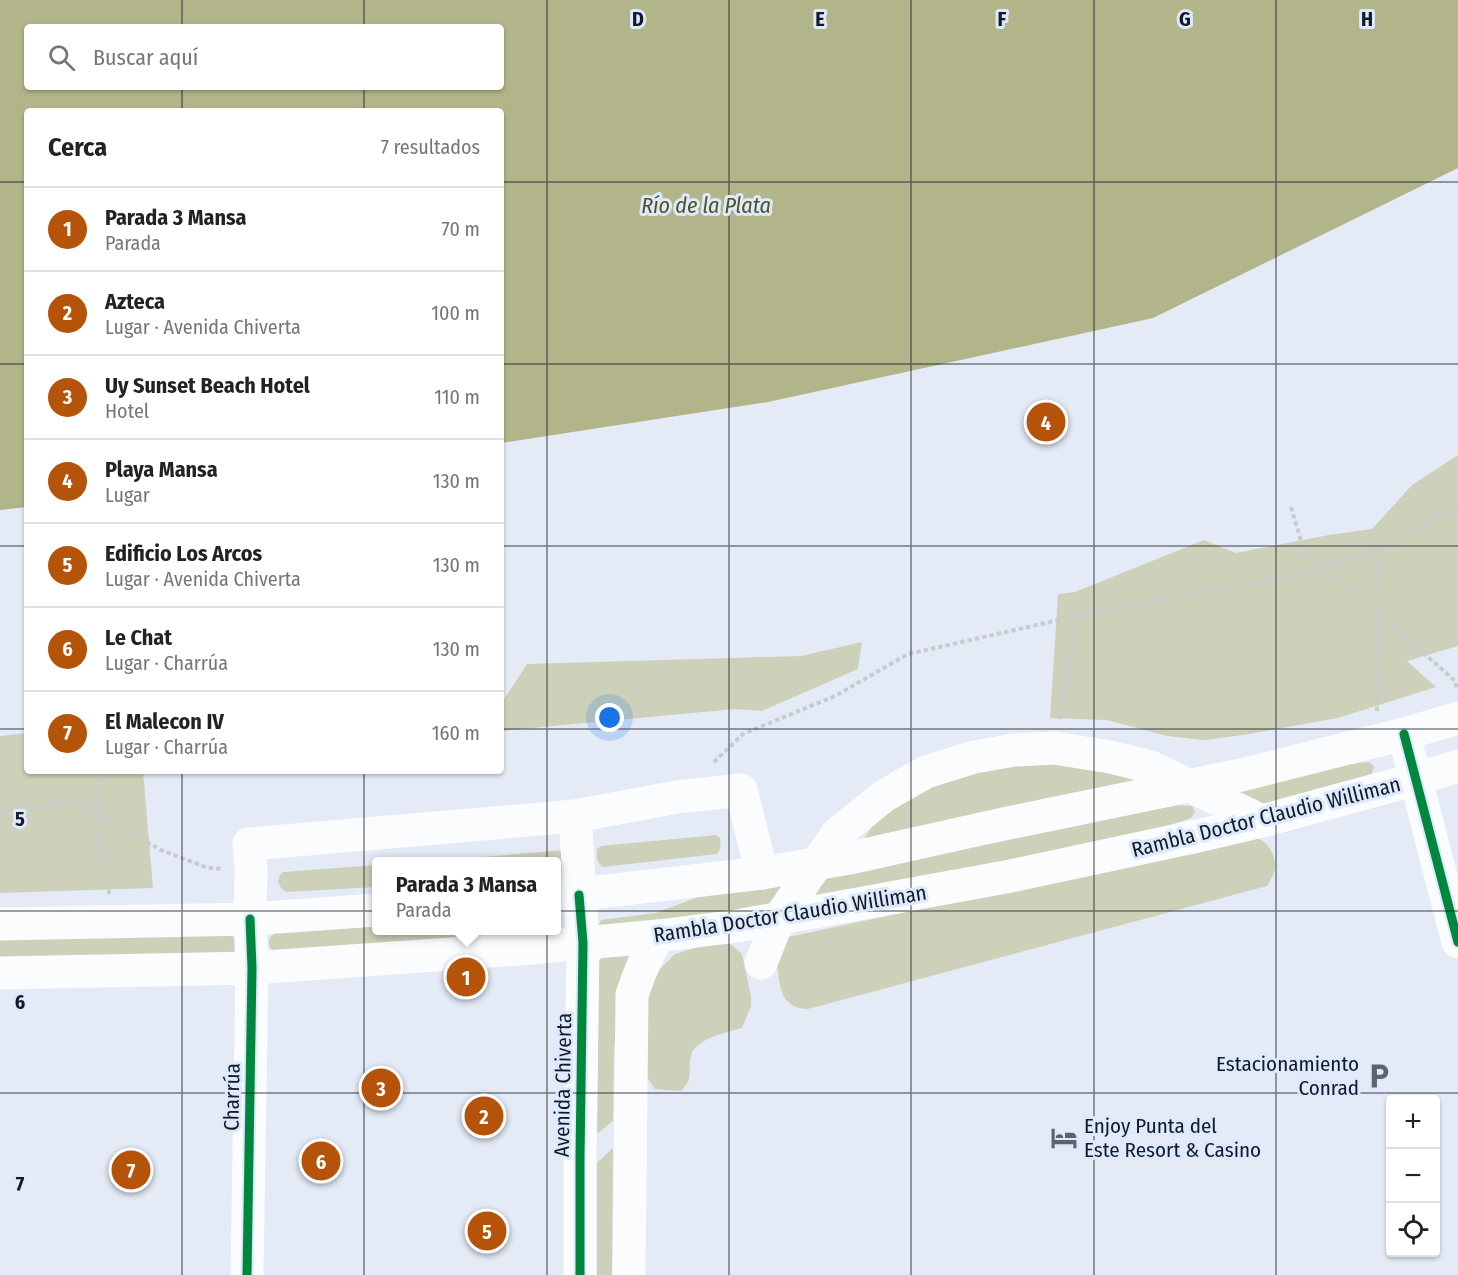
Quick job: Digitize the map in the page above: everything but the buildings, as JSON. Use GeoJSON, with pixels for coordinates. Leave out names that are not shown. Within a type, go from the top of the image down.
{"type":"FeatureCollection","features":[{"type":"Feature","properties":{"kind":"main road"},"geometry":{"type":"LineString","coordinates":[[568,896],[762,873],[855,857],[1241,775],[1458,718]]}},
{"type":"Feature","properties":{"kind":"main road"},"geometry":{"type":"LineString","coordinates":[[1404,734],[1416,779],[1446,846],[1458,942]]}},
{"type":"Feature","properties":{"kind":"main road"},"geometry":{"type":"LineString","coordinates":[[761,963],[778,920],[837,834],[884,796],[926,772],[974,757],[1014,750],[1054,748],[1110,757],[1151,767],[1262,821]]}},
{"type":"Feature","properties":{"kind":"main road","name":"Rambla Doctor Claudio Williman"},"geometry":{"type":"LineString","coordinates":[[0,973],[252,968],[508,950],[658,936],[778,920],[1022,874],[1202,836],[1458,766]]}},
{"type":"Feature","properties":{"kind":"main road"},"geometry":{"type":"LineString","coordinates":[[575,816],[676,797],[741,790],[762,873]]}},
{"type":"Feature","properties":{"kind":"main road","name":"Charrúa"},"geometry":{"type":"LineString","coordinates":[[247,1275],[252,968],[249,844],[575,816]]}},
{"type":"Feature","properties":{"kind":"main road","name":"Avenida Chiverta"},"geometry":{"type":"LineString","coordinates":[[575,816],[568,896],[583,943],[580,1275]]}},
{"type":"Feature","properties":{"kind":"main road"},"geometry":{"type":"LineString","coordinates":[[0,924],[250,919],[372,910]]}},
{"type":"Feature","properties":{"kind":"main road"},"geometry":{"type":"LineString","coordinates":[[629,1275],[632,995],[642,965],[658,936]]}},
{"type":"Feature","properties":{"kind":"main road"},"geometry":{"type":"LineString","coordinates":[[580,1157],[631,1116]]}},
{"type":"Feature","properties":{"kind":"path"},"geometry":{"type":"LineString","coordinates":[[710,766],[744,734],[835,696],[908,654],[1077,616],[1305,573],[1341,560],[1386,548],[1458,506]]}},
{"type":"Feature","properties":{"kind":"path"},"geometry":{"type":"LineString","coordinates":[[1291,507],[1305,551],[1316,563],[1379,613],[1455,681],[1458,693]]}},
{"type":"Feature","properties":{"kind":"path"},"geometry":{"type":"LineString","coordinates":[[1376,713],[1380,550]]}},
{"type":"Feature","properties":{"kind":"path"},"geometry":{"type":"LineString","coordinates":[[1054,748],[1077,616]]}},
{"type":"Feature","properties":{"kind":"path"},"geometry":{"type":"LineString","coordinates":[[100,774],[98,848],[109,887]]}},
{"type":"Feature","properties":{"kind":"path"},"geometry":{"type":"LineString","coordinates":[[0,811],[75,802],[160,850],[208,868],[251,871]]}},
{"type":"Feature","properties":{"kind":"shaded area"},"geometry":{"type":"Polygon","coordinates":[[[1458,455],[1458,646],[1407,661],[1436,687],[1338,718],[1205,740],[1167,736],[1107,720],[1050,718],[1058,594],[1075,592],[1204,540],[1236,553],[1372,529],[1412,485],[1458,455]]]}},
{"type":"Feature","properties":{"kind":"shaded area"},"geometry":{"type":"Polygon","coordinates":[[[862,642],[858,669],[762,711],[735,709],[504,731],[504,699],[527,664],[801,656],[862,642]]]}},
{"type":"Feature","properties":{"kind":"shaded area"},"geometry":{"type":"Polygon","coordinates":[[[24,733],[24,774],[143,774],[153,888],[0,893],[0,736],[24,733]]]}},
{"type":"Feature","properties":{"kind":"shaded area"},"geometry":{"type":"Polygon","coordinates":[[[1369,762],[1374,766],[1372,773],[1354,783],[1255,808],[1226,795],[1348,764],[1369,762]]]}},
{"type":"Feature","properties":{"kind":"shaded area"},"geometry":{"type":"Polygon","coordinates":[[[1052,763],[1094,767],[1141,782],[863,841],[876,820],[921,792],[965,774],[1008,765],[1052,763]]]}},
{"type":"Feature","properties":{"kind":"shaded area"},"geometry":{"type":"Polygon","coordinates":[[[1178,805],[1192,806],[1195,812],[1191,818],[1156,830],[805,901],[820,879],[1178,805]]]}},
{"type":"Feature","properties":{"kind":"shaded area"},"geometry":{"type":"Polygon","coordinates":[[[716,835],[720,838],[721,843],[717,854],[603,867],[597,859],[597,849],[601,846],[716,835]]]}},
{"type":"Feature","properties":{"kind":"shaded area"},"geometry":{"type":"Polygon","coordinates":[[[1258,838],[1268,846],[1274,858],[1274,872],[1267,886],[808,1009],[798,1008],[791,1004],[782,992],[776,958],[788,937],[1258,838]]]}},
{"type":"Feature","properties":{"kind":"shaded area"},"geometry":{"type":"Polygon","coordinates":[[[563,850],[564,871],[561,871],[561,857],[483,857],[563,850]]]}},
{"type":"Feature","properties":{"kind":"shaded area"},"geometry":{"type":"Polygon","coordinates":[[[372,865],[372,887],[286,892],[278,882],[283,872],[372,865]]]}},
{"type":"Feature","properties":{"kind":"shaded area"},"geometry":{"type":"Polygon","coordinates":[[[785,885],[770,907],[600,928],[599,924],[601,920],[656,913],[698,897],[785,885]]]}},
{"type":"Feature","properties":{"kind":"shaded area"},"geometry":{"type":"Polygon","coordinates":[[[372,925],[372,935],[513,935],[276,953],[271,949],[269,943],[275,933],[372,925]]]}},
{"type":"Feature","properties":{"kind":"shaded area"},"geometry":{"type":"Polygon","coordinates":[[[231,935],[235,939],[236,950],[232,954],[0,958],[0,940],[231,935]]]}},
{"type":"Feature","properties":{"kind":"shaded area"},"geometry":{"type":"Polygon","coordinates":[[[724,942],[742,954],[751,996],[751,1006],[742,1028],[712,1037],[693,1050],[688,1081],[681,1091],[655,1089],[647,1077],[647,995],[659,970],[675,954],[724,942]]]}},
{"type":"Feature","properties":{"kind":"shaded area"},"geometry":{"type":"Polygon","coordinates":[[[629,956],[632,959],[620,992],[614,1050],[613,1121],[597,1134],[599,961],[602,958],[629,956]]]}},
{"type":"Feature","properties":{"kind":"shaded area"},"geometry":{"type":"Polygon","coordinates":[[[613,1148],[612,1275],[597,1275],[597,1163],[613,1148]]]}},
{"type":"Feature","properties":{"kind":"water","name":"Río de la Plata"},"geometry":{"type":"Polygon","coordinates":[[[0,0],[1458,0],[1458,168],[1153,318],[768,402],[504,443],[504,108],[24,108],[24,507],[0,510],[0,0]]]}},
{"type":"Feature","properties":{"kind":"cycle path"},"geometry":{"type":"LineString","coordinates":[[1404,734],[1458,942]]}},
{"type":"Feature","properties":{"kind":"cycle path"},"geometry":{"type":"LineString","coordinates":[[579,895],[583,943],[580,1275]]}},
{"type":"Feature","properties":{"kind":"cycle path"},"geometry":{"type":"LineString","coordinates":[[247,1275],[252,968],[250,919]]}},
{"type":"Feature","properties":{"kind":"place","name":"Playa Mansa"},"geometry":{"type":"Point","coordinates":[1046,422]}},
{"type":"Feature","properties":{"kind":"place","name":"Parada 3 Mansa"},"geometry":{"type":"Point","coordinates":[466,977]}},
{"type":"Feature","properties":{"kind":"place","name":"Estacionamiento Conrad"},"geometry":{"type":"Point","coordinates":[1379,1076]}},
{"type":"Feature","properties":{"kind":"place","name":"Uy Sunset Beach Hotel"},"geometry":{"type":"Point","coordinates":[381,1088]}},
{"type":"Feature","properties":{"kind":"place","name":"Azteca"},"geometry":{"type":"Point","coordinates":[484,1116]}},
{"type":"Feature","properties":{"kind":"place","name":"Enjoy Punta del Este Resort & Casino"},"geometry":{"type":"Point","coordinates":[1064,1138]}},
{"type":"Feature","properties":{"kind":"place","name":"Le Chat"},"geometry":{"type":"Point","coordinates":[321,1161]}},
{"type":"Feature","properties":{"kind":"place","name":"El Malecon IV"},"geometry":{"type":"Point","coordinates":[131,1170]}},
{"type":"Feature","properties":{"kind":"place","name":"Edificio Los Arcos"},"geometry":{"type":"Point","coordinates":[487,1231]}}]}
